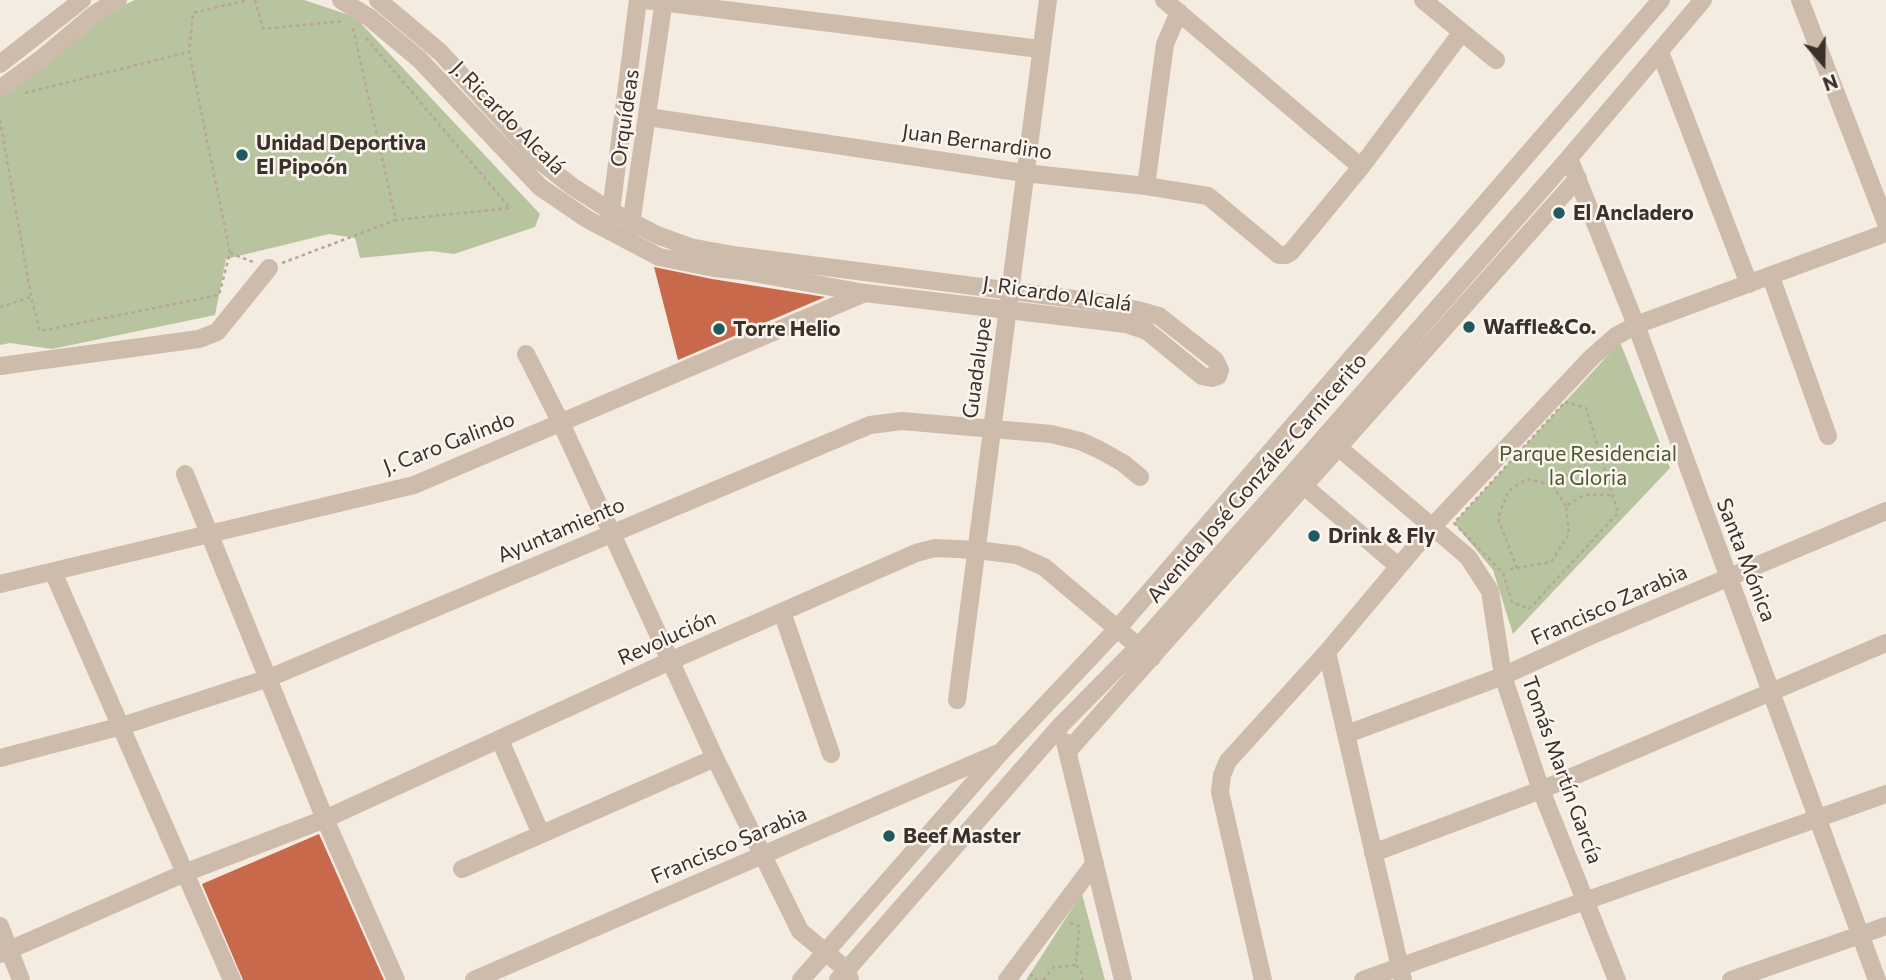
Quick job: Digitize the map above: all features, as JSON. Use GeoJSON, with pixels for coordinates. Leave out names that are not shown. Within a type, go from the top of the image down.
{"type":"FeatureCollection","features":[{"type":"Feature","properties":{"kind":"street"},"geometry":{"type":"LineString","coordinates":[[0,64],[82,0]]}},
{"type":"Feature","properties":{"kind":"street"},"geometry":{"type":"LineString","coordinates":[[7,92],[94,7],[118,0]]}},
{"type":"Feature","properties":{"kind":"street","name":"J. Ricardo Alcalá"},"geometry":{"type":"LineString","coordinates":[[341,0],[370,18],[419,59],[540,187],[626,241],[659,257],[865,293],[1009,301],[1105,303],[1159,316],[1215,360],[1220,370],[1218,376],[1202,376],[1147,331],[1126,324],[1009,301],[893,277],[733,256],[657,235],[573,187],[540,161],[440,52],[377,0]]}},
{"type":"Feature","properties":{"kind":"street","name":"Orquídeas"},"geometry":{"type":"LineString","coordinates":[[606,229],[611,211],[638,0]]}},
{"type":"Feature","properties":{"kind":"street"},"geometry":{"type":"LineString","coordinates":[[645,0],[1041,49]]}},
{"type":"Feature","properties":{"kind":"street","name":"Guadalupe"},"geometry":{"type":"LineString","coordinates":[[957,700],[1048,0]]}},
{"type":"Feature","properties":{"kind":"street"},"geometry":{"type":"LineString","coordinates":[[1164,0],[1361,167],[1462,32]]}},
{"type":"Feature","properties":{"kind":"street"},"geometry":{"type":"LineString","coordinates":[[1423,0],[1496,60]]}},
{"type":"Feature","properties":{"kind":"street","name":"Avenida José González Carnicerito"},"geometry":{"type":"LineString","coordinates":[[845,976],[1061,725],[1145,653],[1333,426],[1569,158],[1703,0]]}},
{"type":"Feature","properties":{"kind":"street"},"geometry":{"type":"LineString","coordinates":[[1800,0],[1886,223]]}},
{"type":"Feature","properties":{"kind":"street","name":"Orquídeas"},"geometry":{"type":"LineString","coordinates":[[626,241],[632,223],[664,1]]}},
{"type":"Feature","properties":{"kind":"street","name":"Avenida José González Carnicerito"},"geometry":{"type":"LineString","coordinates":[[799,979],[825,954],[1002,751],[1118,628],[1649,4]]}},
{"type":"Feature","properties":{"kind":"street"},"geometry":{"type":"LineString","coordinates":[[1146,186],[1165,44],[1179,12]]}},
{"type":"Feature","properties":{"kind":"street"},"geometry":{"type":"LineString","coordinates":[[1660,52],[1749,284]]}},
{"type":"Feature","properties":{"kind":"street","name":"Juan Bernardino"},"geometry":{"type":"LineString","coordinates":[[648,117],[1024,173],[1146,186],[1209,196],[1279,255],[1292,252],[1361,167]]}},
{"type":"Feature","properties":{"kind":"street","name":"Santa Mónica"},"geometry":{"type":"LineString","coordinates":[[1569,158],[1636,325],[1877,980]]}},
{"type":"Feature","properties":{"kind":"street"},"geometry":{"type":"LineString","coordinates":[[1068,751],[1145,653],[1304,486],[1578,178]]}},
{"type":"Feature","properties":{"kind":"street"},"geometry":{"type":"LineString","coordinates":[[1263,980],[1220,792],[1222,775],[1228,761],[1327,652],[1433,527],[1591,359],[1616,337],[1636,325],[1886,233]]}},
{"type":"Feature","properties":{"kind":"street"},"geometry":{"type":"LineString","coordinates":[[0,366],[199,339],[217,332],[269,268]]}},
{"type":"Feature","properties":{"kind":"street","name":"J. Caro Galindo"},"geometry":{"type":"LineString","coordinates":[[0,584],[414,485],[865,293],[893,277]]}},
{"type":"Feature","properties":{"kind":"street"},"geometry":{"type":"LineString","coordinates":[[1770,277],[1828,436]]}},
{"type":"Feature","properties":{"kind":"street"},"geometry":{"type":"LineString","coordinates":[[526,354],[561,423],[762,857],[800,931],[845,976]]}},
{"type":"Feature","properties":{"kind":"street","name":"Ayuntamiento"},"geometry":{"type":"LineString","coordinates":[[0,758],[121,726],[269,678],[870,425],[902,421],[1051,434],[1080,441],[1123,463],[1140,477]]}},
{"type":"Feature","properties":{"kind":"street"},"geometry":{"type":"LineString","coordinates":[[1333,426],[1338,447]]}},
{"type":"Feature","properties":{"kind":"street","name":"Tomás Martín García"},"geometry":{"type":"LineString","coordinates":[[1338,447],[1468,557],[1490,591],[1503,676],[1541,790],[1618,980]]}},
{"type":"Feature","properties":{"kind":"street"},"geometry":{"type":"LineString","coordinates":[[185,474],[325,819],[396,980]]}},
{"type":"Feature","properties":{"kind":"street"},"geometry":{"type":"LineString","coordinates":[[1304,486],[1398,566]]}},
{"type":"Feature","properties":{"kind":"street","name":"Francisco Zarabia"},"geometry":{"type":"LineString","coordinates":[[1347,734],[1503,676],[1590,636],[1886,511]]}},
{"type":"Feature","properties":{"kind":"street","name":"Revolución"},"geometry":{"type":"LineString","coordinates":[[5,952],[187,873],[325,819],[670,661],[916,553],[935,548],[1017,555],[1044,567],[1145,653]]}},
{"type":"Feature","properties":{"kind":"street"},"geometry":{"type":"LineString","coordinates":[[54,572],[232,980]]}},
{"type":"Feature","properties":{"kind":"street"},"geometry":{"type":"LineString","coordinates":[[782,612],[831,754]]}},
{"type":"Feature","properties":{"kind":"street"},"geometry":{"type":"LineString","coordinates":[[1373,853],[1541,790],[1886,643]]}},
{"type":"Feature","properties":{"kind":"street"},"geometry":{"type":"LineString","coordinates":[[1327,652],[1402,974]]}},
{"type":"Feature","properties":{"kind":"street"},"geometry":{"type":"LineString","coordinates":[[1061,725],[1123,980]]}},
{"type":"Feature","properties":{"kind":"street"},"geometry":{"type":"LineString","coordinates":[[500,740],[541,834]]}},
{"type":"Feature","properties":{"kind":"street","name":"Francisco Sarabia"},"geometry":{"type":"LineString","coordinates":[[474,980],[1002,751]]}},
{"type":"Feature","properties":{"kind":"street"},"geometry":{"type":"LineString","coordinates":[[462,869],[715,758]]}},
{"type":"Feature","properties":{"kind":"street"},"geometry":{"type":"LineString","coordinates":[[1363,980],[1402,974],[1586,899],[1886,794]]}},
{"type":"Feature","properties":{"kind":"street"},"geometry":{"type":"LineString","coordinates":[[1007,980],[1095,863]]}},
{"type":"Feature","properties":{"kind":"street"},"geometry":{"type":"LineString","coordinates":[[0,926],[5,952],[21,980]]}},
{"type":"Feature","properties":{"kind":"street"},"geometry":{"type":"LineString","coordinates":[[1731,980],[1886,926]]}},
{"type":"Feature","properties":{"kind":"path"},"geometry":{"type":"LineString","coordinates":[[0,121],[31,297],[40,331],[219,295],[230,253],[188,52],[193,13],[248,0]]}},
{"type":"Feature","properties":{"kind":"path"},"geometry":{"type":"LineString","coordinates":[[255,0],[262,29],[352,21]]}},
{"type":"Feature","properties":{"kind":"path"},"geometry":{"type":"LineString","coordinates":[[230,253],[269,268],[396,220],[510,208],[352,21]]}},
{"type":"Feature","properties":{"kind":"path"},"geometry":{"type":"LineString","coordinates":[[352,21],[396,220]]}},
{"type":"Feature","properties":{"kind":"path"},"geometry":{"type":"LineString","coordinates":[[7,92],[188,52]]}},
{"type":"Feature","properties":{"kind":"path"},"geometry":{"type":"LineString","coordinates":[[0,307],[31,297]]}},
{"type":"Feature","properties":{"kind":"path"},"geometry":{"type":"LineString","coordinates":[[1565,402],[1586,408],[1600,454],[1618,513],[1529,609],[1512,602],[1503,573],[1454,523],[1565,402]]}},
{"type":"Feature","properties":{"kind":"path"},"geometry":{"type":"LineString","coordinates":[[1552,485],[1600,454]]}},
{"type":"Feature","properties":{"kind":"path"},"geometry":{"type":"LineString","coordinates":[[1510,569],[1517,568],[1551,562],[1569,534],[1566,506],[1552,485],[1527,479],[1508,491],[1498,518],[1517,568]]}},
{"type":"Feature","properties":{"kind":"path"},"geometry":{"type":"LineString","coordinates":[[1566,506],[1584,495],[1612,495]]}},
{"type":"Feature","properties":{"kind":"path"},"geometry":{"type":"LineString","coordinates":[[1065,920],[1079,926],[1076,965],[1083,975],[1082,980]]}},
{"type":"Feature","properties":{"kind":"path"},"geometry":{"type":"LineString","coordinates":[[1043,980],[1054,967],[1076,965]]}},
{"type":"Feature","properties":{"kind":"path"},"geometry":{"type":"LineString","coordinates":[[1030,974],[1037,980]]}},
{"type":"Feature","properties":{"kind":"green space","name":"Unidad Deportiva El Pipoón"},"geometry":{"type":"Polygon","coordinates":[[[135,0],[304,0],[355,17],[540,214],[535,227],[454,254],[431,251],[360,258],[355,238],[329,234],[226,259],[215,315],[52,349],[10,343],[0,345],[0,97],[105,14],[135,0]]]}},
{"type":"Feature","properties":{"kind":"green space","name":"Parque Residencial la Gloria"},"geometry":{"type":"Polygon","coordinates":[[[1620,342],[1670,468],[1513,634],[1493,570],[1454,523],[1620,342]]]}},
{"type":"Feature","properties":{"kind":"green space"},"geometry":{"type":"Polygon","coordinates":[[[1082,894],[1105,980],[1026,980],[1064,921],[1082,894]]]}},
{"type":"Feature","properties":{"kind":"building","name":"Torre Helio"},"geometry":{"type":"Polygon","coordinates":[[[654,267],[712,279],[825,297],[678,360],[654,267]]]}},
{"type":"Feature","properties":{"kind":"building"},"geometry":{"type":"Polygon","coordinates":[[[319,834],[384,980],[243,980],[202,884],[319,834]]]}},
{"type":"Feature","properties":{"kind":"place","name":"Unidad Deportiva El Pipoón"},"geometry":{"type":"Point","coordinates":[242,155]}},
{"type":"Feature","properties":{"kind":"place","name":"El Ancladero"},"geometry":{"type":"Point","coordinates":[1559,213]}},
{"type":"Feature","properties":{"kind":"place","name":"Waffle&Co."},"geometry":{"type":"Point","coordinates":[1469,327]}},
{"type":"Feature","properties":{"kind":"place","name":"Torre Helio"},"geometry":{"type":"Point","coordinates":[719,329]}},
{"type":"Feature","properties":{"kind":"place","name":"Drink & Fly"},"geometry":{"type":"Point","coordinates":[1314,536]}},
{"type":"Feature","properties":{"kind":"place","name":"Beef Master"},"geometry":{"type":"Point","coordinates":[889,836]}}]}
